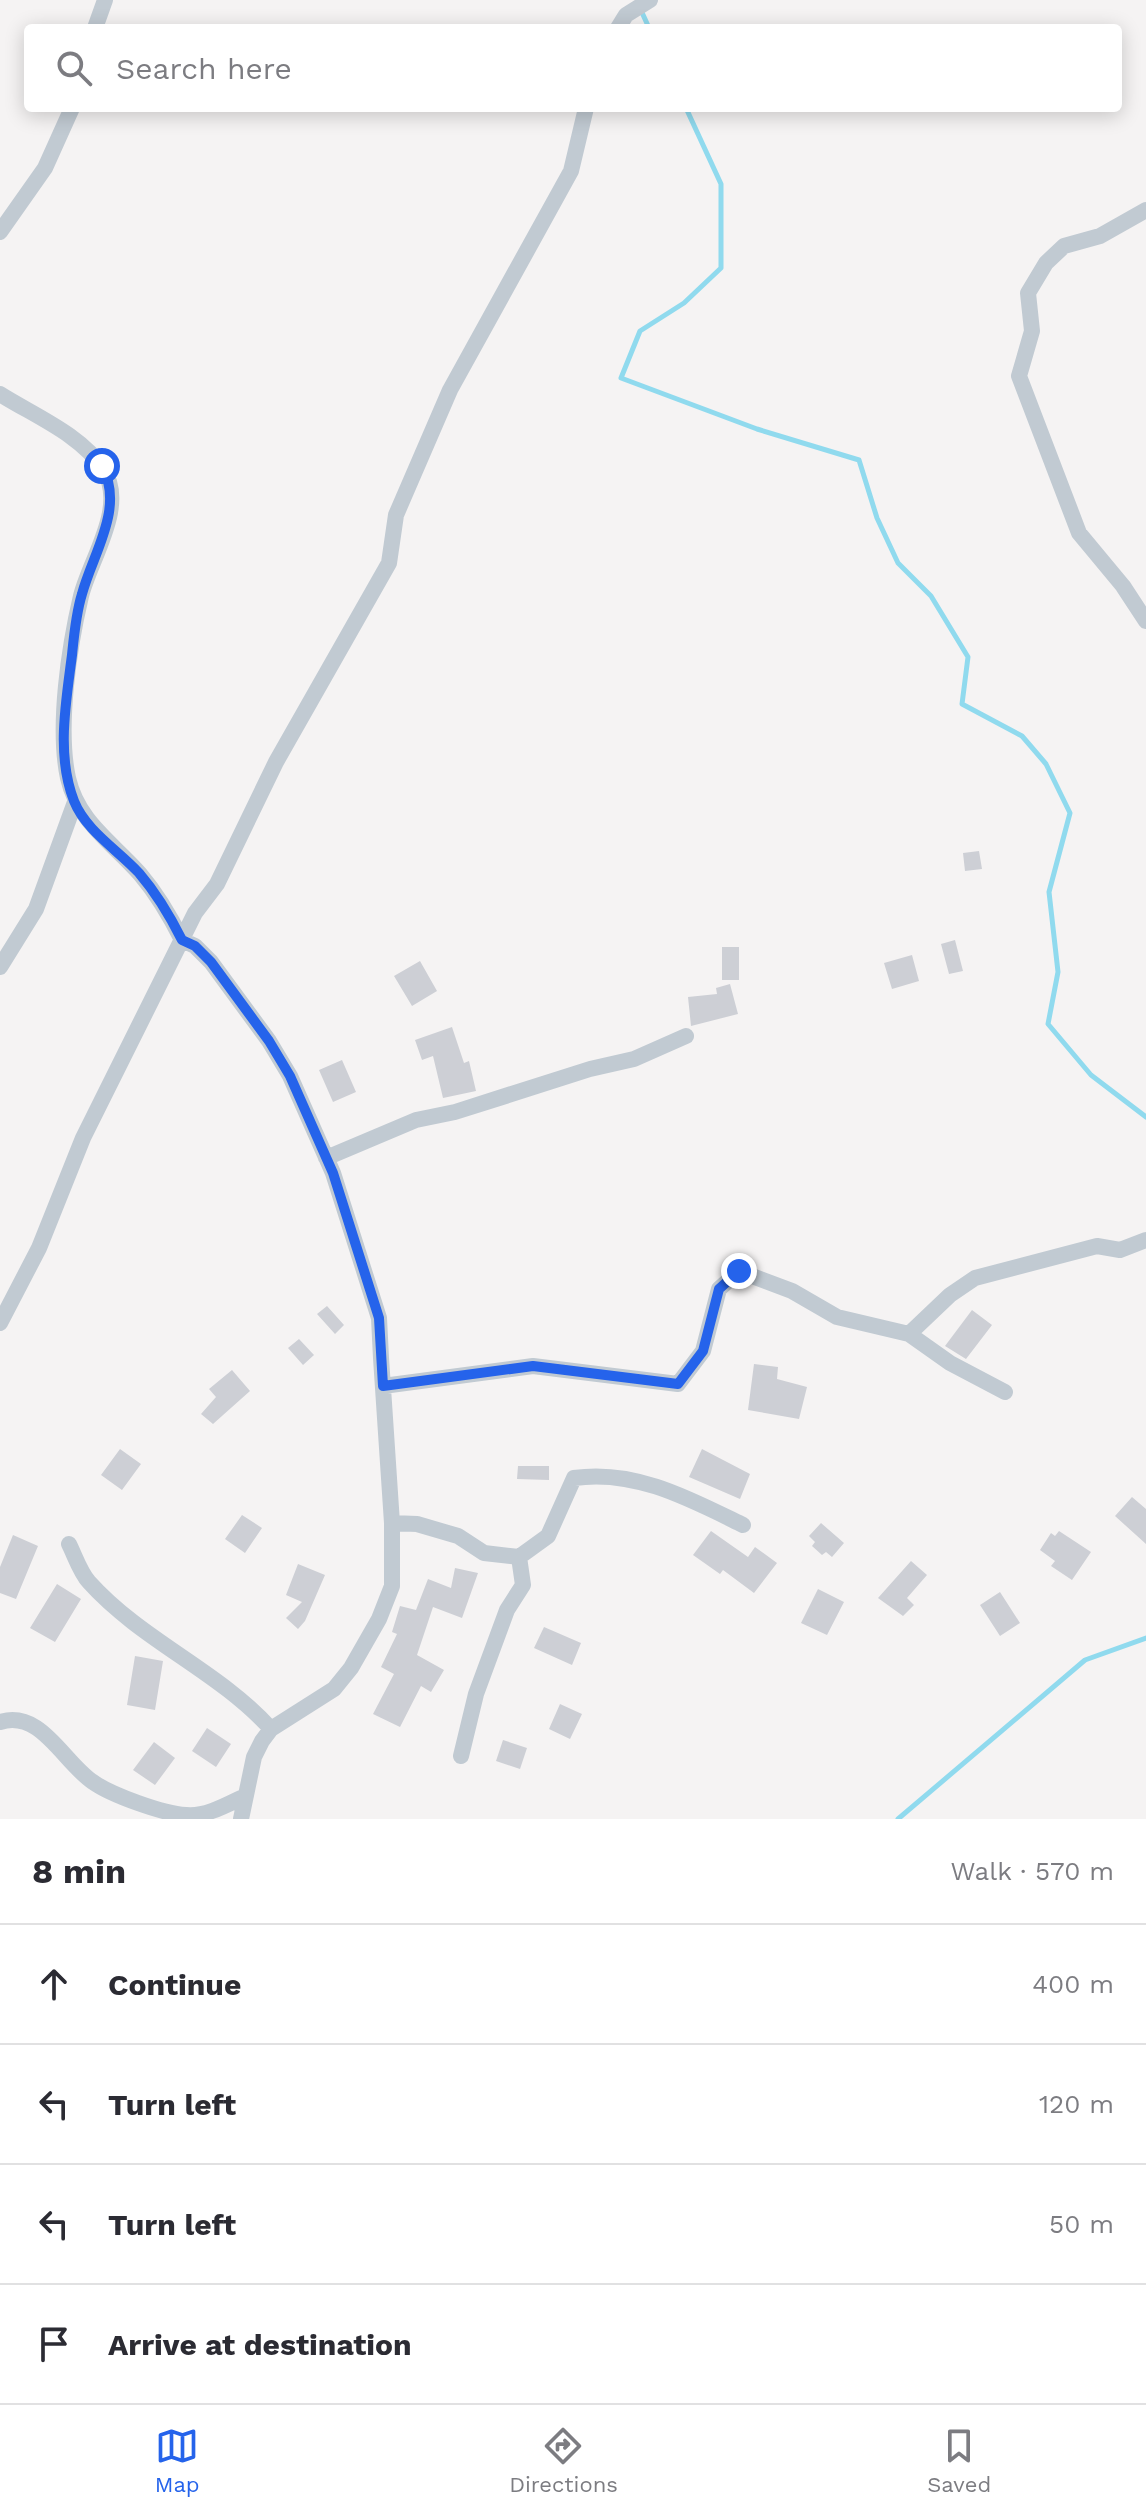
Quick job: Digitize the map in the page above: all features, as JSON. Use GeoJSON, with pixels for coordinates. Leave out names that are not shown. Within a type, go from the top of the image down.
{"type":"FeatureCollection","features":[{"type":"Feature","properties":{"kind":"street"},"geometry":{"type":"LineString","coordinates":[[96,24],[105,0]]}},
{"type":"Feature","properties":{"kind":"street"},"geometry":{"type":"LineString","coordinates":[[620,24],[626,15],[650,0]]}},
{"type":"Feature","properties":{"kind":"street"},"geometry":{"type":"LineString","coordinates":[[0,232],[45,168],[70,112]]}},
{"type":"Feature","properties":{"kind":"street"},"geometry":{"type":"LineString","coordinates":[[0,1323],[39,1248],[83,1138],[195,913],[217,884],[276,762],[389,563],[396,515],[444,403],[571,171],[585,112]]}},
{"type":"Feature","properties":{"kind":"street"},"geometry":{"type":"LineString","coordinates":[[1146,210],[1100,236],[1064,246],[1046,263],[1028,293],[1032,331],[1019,376],[1079,533],[1123,586],[1146,621]]}},
{"type":"Feature","properties":{"kind":"street"},"geometry":{"type":"LineString","coordinates":[[0,394],[91,455],[109,479],[112,493],[110,511],[81,596],[72,651],[64,741],[75,802],[90,825],[166,906],[182,940],[195,946],[211,962],[269,1041],[290,1076],[326,1158],[379,1318],[392,1523],[392,1586],[379,1619],[351,1668],[319,1702],[271,1729],[254,1757],[241,1819]]}},
{"type":"Feature","properties":{"kind":"street"},"geometry":{"type":"LineString","coordinates":[[0,967],[36,909],[75,802]]}},
{"type":"Feature","properties":{"kind":"street"},"geometry":{"type":"LineString","coordinates":[[326,1158],[416,1120],[455,1112],[590,1069],[634,1059],[686,1036]]}},
{"type":"Feature","properties":{"kind":"street"},"geometry":{"type":"LineString","coordinates":[[909,1334],[950,1295],[975,1278],[1097,1246],[1120,1250],[1146,1240]]}},
{"type":"Feature","properties":{"kind":"street"},"geometry":{"type":"LineString","coordinates":[[383,1386],[533,1366],[678,1384],[703,1351],[719,1289],[739,1271],[792,1291],[837,1317],[909,1334],[950,1363],[1005,1392]]}},
{"type":"Feature","properties":{"kind":"street"},"geometry":{"type":"LineString","coordinates":[[392,1523],[417,1524],[458,1536],[484,1553],[519,1557],[548,1536],[574,1478],[595,1475],[650,1483],[743,1525]]}},
{"type":"Feature","properties":{"kind":"street"},"geometry":{"type":"LineString","coordinates":[[69,1544],[88,1580],[150,1637],[247,1703],[271,1729]]}},
{"type":"Feature","properties":{"kind":"street"},"geometry":{"type":"LineString","coordinates":[[461,1756],[476,1694],[507,1610],[523,1585],[519,1557]]}},
{"type":"Feature","properties":{"kind":"street"},"geometry":{"type":"LineString","coordinates":[[2,1718],[20,1718],[35,1725],[93,1783],[161,1808],[188,1816],[216,1810],[245,1796]]}},
{"type":"Feature","properties":{"kind":"building"},"geometry":{"type":"Polygon","coordinates":[[[979,851],[982,869],[965,871],[963,853],[979,851]]]}},
{"type":"Feature","properties":{"kind":"building"},"geometry":{"type":"Polygon","coordinates":[[[955,940],[963,971],[949,974],[941,944],[955,940]]]}},
{"type":"Feature","properties":{"kind":"building"},"geometry":{"type":"Polygon","coordinates":[[[722,947],[739,947],[739,980],[722,980],[722,947]]]}},
{"type":"Feature","properties":{"kind":"building"},"geometry":{"type":"Polygon","coordinates":[[[912,955],[919,981],[892,989],[884,963],[912,955]]]}},
{"type":"Feature","properties":{"kind":"building"},"geometry":{"type":"Polygon","coordinates":[[[420,961],[437,991],[412,1006],[394,976],[420,961]]]}},
{"type":"Feature","properties":{"kind":"building"},"geometry":{"type":"Polygon","coordinates":[[[730,984],[738,1014],[691,1026],[688,997],[717,994],[716,988],[730,984]]]}},
{"type":"Feature","properties":{"kind":"building"},"geometry":{"type":"Polygon","coordinates":[[[452,1027],[464,1063],[469,1061],[476,1091],[443,1098],[433,1056],[422,1060],[415,1040],[452,1027]]]}},
{"type":"Feature","properties":{"kind":"building"},"geometry":{"type":"Polygon","coordinates":[[[342,1060],[356,1092],[333,1102],[319,1070],[342,1060]]]}},
{"type":"Feature","properties":{"kind":"building"},"geometry":{"type":"Polygon","coordinates":[[[327,1306],[344,1325],[335,1334],[317,1314],[327,1306]]]}},
{"type":"Feature","properties":{"kind":"building"},"geometry":{"type":"Polygon","coordinates":[[[972,1310],[992,1325],[966,1359],[945,1346],[972,1310]]]}},
{"type":"Feature","properties":{"kind":"building"},"geometry":{"type":"Polygon","coordinates":[[[299,1339],[314,1355],[303,1365],[288,1348],[299,1339]]]}},
{"type":"Feature","properties":{"kind":"building"},"geometry":{"type":"Polygon","coordinates":[[[754,1364],[778,1367],[777,1379],[807,1387],[799,1419],[748,1410],[754,1364]]]}},
{"type":"Feature","properties":{"kind":"building"},"geometry":{"type":"Polygon","coordinates":[[[232,1370],[250,1391],[213,1424],[201,1414],[216,1397],[209,1389],[232,1370]]]}},
{"type":"Feature","properties":{"kind":"building"},"geometry":{"type":"Polygon","coordinates":[[[120,1449],[141,1464],[122,1490],[101,1475],[120,1449]]]}},
{"type":"Feature","properties":{"kind":"building"},"geometry":{"type":"Polygon","coordinates":[[[702,1449],[750,1474],[740,1499],[689,1477],[702,1449]]]}},
{"type":"Feature","properties":{"kind":"building"},"geometry":{"type":"Polygon","coordinates":[[[518,1466],[549,1466],[549,1480],[517,1479],[518,1466]]]}},
{"type":"Feature","properties":{"kind":"building"},"geometry":{"type":"Polygon","coordinates":[[[1132,1497],[1146,1509],[1146,1544],[1115,1516],[1132,1497]]]}},
{"type":"Feature","properties":{"kind":"building"},"geometry":{"type":"Polygon","coordinates":[[[242,1515],[262,1528],[245,1553],[225,1539],[242,1515]]]}},
{"type":"Feature","properties":{"kind":"building"},"geometry":{"type":"Polygon","coordinates":[[[821,1523],[844,1543],[832,1557],[826,1552],[822,1555],[812,1546],[815,1542],[809,1536],[821,1523]]]}},
{"type":"Feature","properties":{"kind":"building"},"geometry":{"type":"Polygon","coordinates":[[[711,1531],[748,1557],[755,1547],[777,1563],[754,1593],[723,1570],[720,1574],[693,1555],[711,1531]]]}},
{"type":"Feature","properties":{"kind":"building"},"geometry":{"type":"Polygon","coordinates":[[[1059,1531],[1091,1552],[1072,1580],[1051,1566],[1055,1561],[1040,1550],[1051,1533],[1055,1536],[1059,1531]]]}},
{"type":"Feature","properties":{"kind":"building"},"geometry":{"type":"Polygon","coordinates":[[[13,1535],[38,1546],[16,1599],[0,1593],[0,1567],[13,1535]]]}},
{"type":"Feature","properties":{"kind":"building"},"geometry":{"type":"Polygon","coordinates":[[[911,1561],[927,1575],[907,1598],[914,1605],[903,1616],[878,1598],[911,1561]]]}},
{"type":"Feature","properties":{"kind":"building"},"geometry":{"type":"Polygon","coordinates":[[[298,1564],[325,1575],[305,1621],[298,1629],[286,1618],[302,1602],[286,1595],[298,1564]]]}},
{"type":"Feature","properties":{"kind":"building"},"geometry":{"type":"Polygon","coordinates":[[[455,1568],[478,1573],[462,1618],[433,1607],[417,1655],[444,1670],[431,1692],[421,1686],[400,1727],[373,1714],[394,1674],[381,1667],[397,1634],[392,1632],[400,1606],[416,1610],[428,1579],[451,1588],[455,1568]]]}},
{"type":"Feature","properties":{"kind":"building"},"geometry":{"type":"Polygon","coordinates":[[[57,1584],[81,1599],[55,1642],[30,1628],[57,1584]]]}},
{"type":"Feature","properties":{"kind":"building"},"geometry":{"type":"Polygon","coordinates":[[[818,1589],[844,1602],[827,1635],[801,1623],[818,1589]]]}},
{"type":"Feature","properties":{"kind":"building"},"geometry":{"type":"Polygon","coordinates":[[[1000,1592],[1020,1623],[1000,1636],[980,1605],[1000,1592]]]}},
{"type":"Feature","properties":{"kind":"building"},"geometry":{"type":"Polygon","coordinates":[[[544,1627],[581,1643],[572,1665],[534,1648],[544,1627]]]}},
{"type":"Feature","properties":{"kind":"building"},"geometry":{"type":"Polygon","coordinates":[[[135,1656],[163,1661],[155,1710],[127,1705],[135,1656]]]}},
{"type":"Feature","properties":{"kind":"building"},"geometry":{"type":"Polygon","coordinates":[[[560,1704],[582,1714],[570,1739],[549,1729],[560,1704]]]}},
{"type":"Feature","properties":{"kind":"building"},"geometry":{"type":"Polygon","coordinates":[[[207,1728],[231,1744],[216,1767],[192,1751],[207,1728]]]}},
{"type":"Feature","properties":{"kind":"building"},"geometry":{"type":"Polygon","coordinates":[[[503,1740],[527,1748],[520,1769],[496,1761],[503,1740]]]}},
{"type":"Feature","properties":{"kind":"building"},"geometry":{"type":"Polygon","coordinates":[[[154,1742],[175,1758],[155,1785],[133,1770],[154,1742]]]}},
{"type":"Feature","properties":{"kind":"waterway"},"geometry":{"type":"LineString","coordinates":[[640,8],[647,24]]}},
{"type":"Feature","properties":{"kind":"waterway"},"geometry":{"type":"LineString","coordinates":[[688,112],[721,184],[721,268],[684,303],[640,331],[621,378],[757,429],[859,460],[877,518],[898,563],[931,596],[968,657],[962,704],[1022,736],[1046,764],[1070,813],[1049,892],[1058,972],[1048,1024],[1091,1075],[1146,1117]]}},
{"type":"Feature","properties":{"kind":"waterway"},"geometry":{"type":"LineString","coordinates":[[898,1819],[1085,1660],[1146,1638]]}},
{"type":"Feature","properties":{"kind":"route"},"geometry":{"type":"LineString","coordinates":[[102,466],[112,493],[110,511],[81,596],[66,708],[64,741],[75,802],[90,825],[166,906],[182,940],[195,946],[211,962],[269,1041],[290,1076],[333,1173],[379,1318],[383,1386],[533,1366],[678,1384],[703,1351],[719,1289],[739,1271]]}}]}
